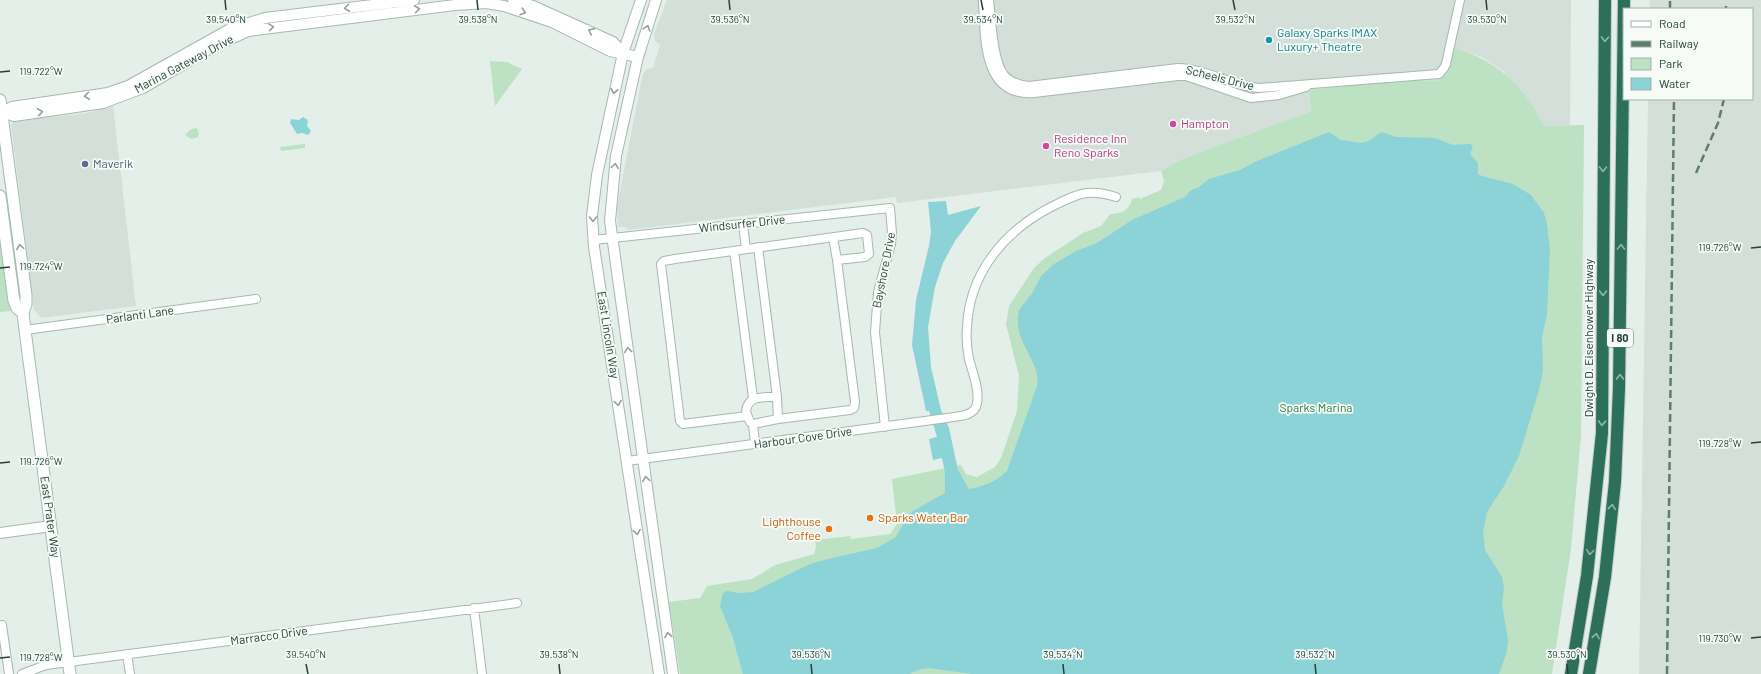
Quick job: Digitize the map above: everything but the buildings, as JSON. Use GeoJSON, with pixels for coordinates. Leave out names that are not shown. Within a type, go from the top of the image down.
{"type":"FeatureCollection","features":[{"type":"Feature","properties":{"kind":"highway","name":"Dwight D. Eisenhower Highway"},"geometry":{"type":"LineString","coordinates":[[1571,674],[1587,576],[1602,433],[1605,0]]}},
{"type":"Feature","properties":{"kind":"highway","name":"I 80"},"geometry":{"type":"LineString","coordinates":[[1589,674],[1606,577],[1616,467],[1620,388],[1623,97]]}},
{"type":"Feature","properties":{"kind":"main road","name":"East Prater Way"},"geometry":{"type":"LineString","coordinates":[[0,100],[26,295],[26,304],[23,313],[25,330],[70,674]]}},
{"type":"Feature","properties":{"kind":"main road","name":"East Prater Way"},"geometry":{"type":"LineString","coordinates":[[0,196],[14,301],[17,308],[23,313]]}},
{"type":"Feature","properties":{"kind":"street","name":"Marina Gateway Drive"},"geometry":{"type":"LineString","coordinates":[[1,113],[12,107],[108,93],[128,86],[230,28],[244,23],[265,18],[414,0]]}},
{"type":"Feature","properties":{"kind":"street","name":"Marina Gateway Drive"},"geometry":{"type":"LineString","coordinates":[[513,0],[533,6],[613,42],[622,53]]}},
{"type":"Feature","properties":{"kind":"street","name":"East Lincoln Way"},"geometry":{"type":"LineString","coordinates":[[640,0],[622,53],[597,175],[592,216],[594,240],[659,674]]}},
{"type":"Feature","properties":{"kind":"street","name":"East Lincoln Way"},"geometry":{"type":"LineString","coordinates":[[656,0],[638,57],[616,156],[610,209],[611,237],[674,674]]}},
{"type":"Feature","properties":{"kind":"street"},"geometry":{"type":"LineString","coordinates":[[983,0],[988,60],[1002,86],[1016,92],[1026,94],[1062,90],[1068,86],[1115,80],[1186,76],[1251,98],[1279,95],[1315,85]]}},
{"type":"Feature","properties":{"kind":"street","name":"Scheels Drive"},"geometry":{"type":"LineString","coordinates":[[989,0],[997,55],[1002,71],[1012,82],[1029,86],[1115,80],[1180,68],[1194,69],[1253,87],[1298,84],[1315,85],[1397,76],[1438,74],[1446,64],[1460,0]]}},
{"type":"Feature","properties":{"kind":"street","name":"Marina Gateway Drive"},"geometry":{"type":"LineString","coordinates":[[1,113],[14,116],[103,103],[143,88],[211,48],[248,31],[285,25],[454,5],[486,3],[504,6],[552,22],[610,51],[638,57]]}},
{"type":"Feature","properties":{"kind":"street","name":"Harbour Cove Drive"},"geometry":{"type":"LineString","coordinates":[[627,461],[968,415],[976,407],[978,397],[968,357],[967,328],[974,290],[987,262],[1000,245],[1021,226],[1055,205],[1076,195],[1089,192],[1101,192],[1116,197]]}},
{"type":"Feature","properties":{"kind":"street","name":"Windsurfer Drive"},"geometry":{"type":"LineString","coordinates":[[594,240],[890,208]]}},
{"type":"Feature","properties":{"kind":"street","name":"Bayshore Drive"},"geometry":{"type":"LineString","coordinates":[[885,426],[875,332],[878,292],[892,238],[890,208]]}},
{"type":"Feature","properties":{"kind":"street"},"geometry":{"type":"LineString","coordinates":[[743,224],[746,249]]}},
{"type":"Feature","properties":{"kind":"street"},"geometry":{"type":"LineString","coordinates":[[747,416],[683,424],[680,420],[660,270],[661,264],[664,261],[758,247],[863,233],[867,234],[869,254],[865,257],[837,260]]}},
{"type":"Feature","properties":{"kind":"street"},"geometry":{"type":"LineString","coordinates":[[753,424],[778,419],[850,410],[854,408],[855,402],[851,366],[833,237]]}},
{"type":"Feature","properties":{"kind":"street"},"geometry":{"type":"LineString","coordinates":[[758,247],[777,397],[778,419]]}},
{"type":"Feature","properties":{"kind":"street"},"geometry":{"type":"LineString","coordinates":[[734,251],[753,398],[746,407],[747,416],[753,424],[755,444]]}},
{"type":"Feature","properties":{"kind":"street","name":"Parlanti Lane"},"geometry":{"type":"LineString","coordinates":[[25,330],[256,299]]}},
{"type":"Feature","properties":{"kind":"street"},"geometry":{"type":"LineString","coordinates":[[753,398],[777,397]]}},
{"type":"Feature","properties":{"kind":"street"},"geometry":{"type":"LineString","coordinates":[[0,533],[51,526]]}},
{"type":"Feature","properties":{"kind":"street","name":"Marracco Drive"},"geometry":{"type":"LineString","coordinates":[[22,674],[46,665],[517,603]]}},
{"type":"Feature","properties":{"kind":"street"},"geometry":{"type":"LineString","coordinates":[[474,608],[482,674]]}},
{"type":"Feature","properties":{"kind":"street"},"geometry":{"type":"LineString","coordinates":[[2,625],[9,674]]}},
{"type":"Feature","properties":{"kind":"street"},"geometry":{"type":"LineString","coordinates":[[127,654],[130,674]]}},
{"type":"Feature","properties":{"kind":"shaded area"},"geometry":{"type":"Polygon","coordinates":[[[667,0],[1571,0],[1570,125],[1544,126],[1529,101],[1503,71],[1482,57],[1454,48],[1446,75],[1437,81],[1309,91],[1311,111],[1180,160],[1161,171],[897,203],[896,197],[628,230],[626,227],[618,227],[617,207],[642,77],[646,69],[653,68],[660,45],[655,41],[654,34],[667,0]]]}},
{"type":"Feature","properties":{"kind":"shaded area"},"geometry":{"type":"Polygon","coordinates":[[[1650,0],[1761,0],[1761,674],[1639,674],[1648,100],[1753,100],[1753,8],[1650,8],[1650,0]]]}},
{"type":"Feature","properties":{"kind":"shaded area"},"geometry":{"type":"Polygon","coordinates":[[[113,106],[136,306],[41,318],[34,310],[11,124],[16,121],[87,113],[113,106]]]}},
{"type":"Feature","properties":{"kind":"green space","name":"Sparks Marina"},"geometry":{"type":"Polygon","coordinates":[[[1454,48],[1483,60],[1508,76],[1528,99],[1544,126],[1584,125],[1581,436],[1571,549],[1552,674],[680,674],[669,602],[700,598],[707,586],[752,579],[775,565],[814,554],[816,547],[815,540],[850,536],[851,539],[890,534],[897,524],[892,479],[961,465],[966,474],[977,477],[995,467],[1001,458],[1017,411],[1019,376],[1006,324],[1009,306],[1034,268],[1045,258],[1083,233],[1101,226],[1110,214],[1118,213],[1127,209],[1132,199],[1139,197],[1140,199],[1161,190],[1164,181],[1161,171],[1180,160],[1311,111],[1309,90],[1401,81],[1437,81],[1446,75],[1454,48]]]}},
{"type":"Feature","properties":{"kind":"green space"},"geometry":{"type":"Polygon","coordinates":[[[490,61],[507,62],[522,69],[495,106],[490,61]]]}},
{"type":"Feature","properties":{"kind":"green space"},"geometry":{"type":"Polygon","coordinates":[[[197,128],[199,134],[198,137],[191,139],[185,135],[191,129],[197,128]]]}},
{"type":"Feature","properties":{"kind":"green space"},"geometry":{"type":"Polygon","coordinates":[[[305,144],[305,148],[281,151],[280,147],[305,144]]]}},
{"type":"Feature","properties":{"kind":"green space"},"geometry":{"type":"Polygon","coordinates":[[[0,229],[11,311],[0,312],[0,229]]]}},
{"type":"Feature","properties":{"kind":"water"},"geometry":{"type":"Polygon","coordinates":[[[303,117],[308,120],[307,126],[311,131],[308,135],[302,133],[297,134],[290,123],[291,119],[299,120],[303,117]]]}},
{"type":"Feature","properties":{"kind":"water","name":"Sparks Marina"},"geometry":{"type":"Polygon","coordinates":[[[1329,132],[1341,140],[1361,143],[1369,141],[1381,132],[1396,137],[1435,138],[1453,145],[1470,144],[1473,146],[1470,154],[1478,163],[1478,174],[1513,184],[1531,195],[1544,213],[1547,224],[1550,250],[1547,314],[1542,337],[1543,371],[1539,390],[1519,456],[1504,486],[1487,512],[1483,532],[1485,550],[1502,577],[1504,587],[1502,605],[1508,640],[1507,651],[1499,674],[972,674],[928,668],[909,674],[743,674],[732,635],[720,606],[723,593],[727,591],[739,593],[753,592],[810,564],[877,548],[896,537],[907,517],[913,511],[945,493],[945,473],[942,458],[933,460],[929,439],[937,437],[929,411],[926,411],[912,345],[916,300],[931,232],[928,202],[946,201],[948,215],[981,206],[955,241],[943,263],[935,287],[928,327],[931,367],[941,410],[949,428],[958,470],[969,489],[990,483],[1007,471],[1037,386],[1035,368],[1022,341],[1018,321],[1019,310],[1033,292],[1041,276],[1054,264],[1076,251],[1097,243],[1132,220],[1185,197],[1190,191],[1199,187],[1209,179],[1240,170],[1257,161],[1329,132]]]}},
{"type":"Feature","properties":{"kind":"railway"},"geometry":{"type":"LineString","coordinates":[[1670,0],[1670,8]]}},
{"type":"Feature","properties":{"kind":"railway"},"geometry":{"type":"LineString","coordinates":[[1667,674],[1674,100]]}},
{"type":"Feature","properties":{"kind":"railway"},"geometry":{"type":"LineString","coordinates":[[1696,173],[1718,123],[1724,100]]}},
{"type":"Feature","properties":{"kind":"place","name":"Galaxy Sparks IMAX Luxury+ Theatre"},"geometry":{"type":"Point","coordinates":[1269,40]}},
{"type":"Feature","properties":{"kind":"place","name":"Hampton"},"geometry":{"type":"Point","coordinates":[1173,124]}},
{"type":"Feature","properties":{"kind":"place","name":"Residence Inn Reno Sparks"},"geometry":{"type":"Point","coordinates":[1046,146]}},
{"type":"Feature","properties":{"kind":"place","name":"Maverik"},"geometry":{"type":"Point","coordinates":[85,164]}},
{"type":"Feature","properties":{"kind":"place","name":"Sparks Water Bar"},"geometry":{"type":"Point","coordinates":[870,518]}},
{"type":"Feature","properties":{"kind":"place","name":"Lighthouse Coffee"},"geometry":{"type":"Point","coordinates":[829,529]}}]}
